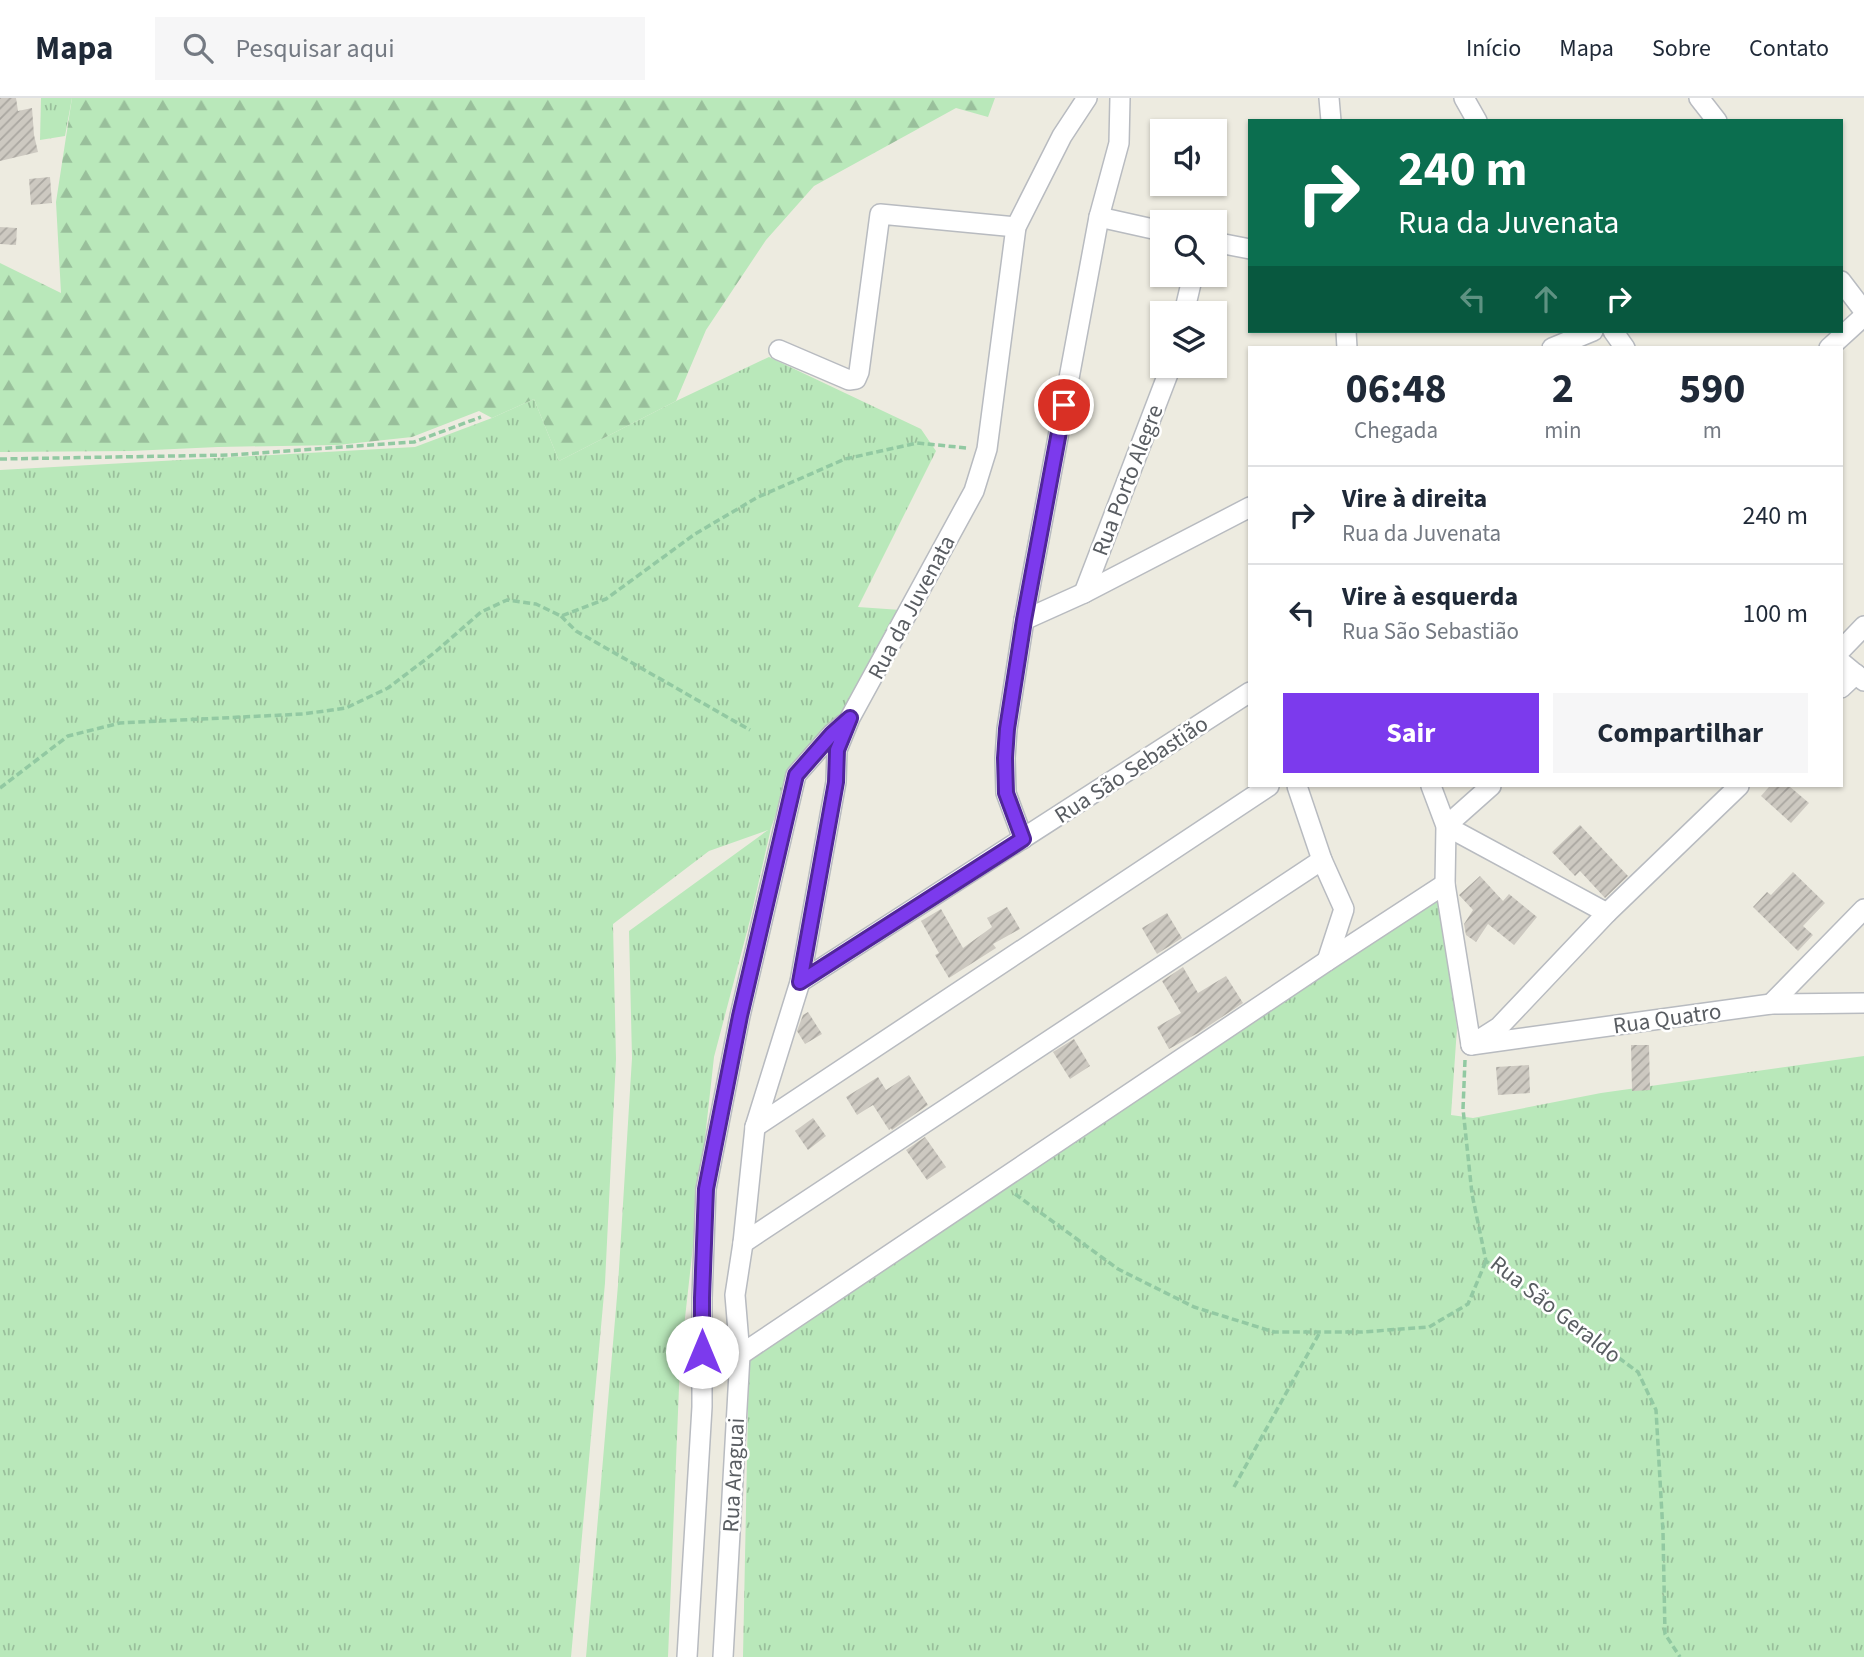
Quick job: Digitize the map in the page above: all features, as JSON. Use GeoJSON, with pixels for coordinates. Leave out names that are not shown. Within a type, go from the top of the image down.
{"type":"FeatureCollection","features":[{"type":"Feature","properties":{"kind":"street","name":"Rua da Juvenata"},"geometry":{"type":"LineString","coordinates":[[755,1127],[800,982],[836,782],[837,750],[850,718],[974,491],[988,449],[1016,227],[1062,136],[1087,98]]}},
{"type":"Feature","properties":{"kind":"street"},"geometry":{"type":"LineString","coordinates":[[1023,839],[1006,793],[1007,729],[1024,620],[1099,216],[1119,143],[1120,98]]}},
{"type":"Feature","properties":{"kind":"street"},"geometry":{"type":"LineString","coordinates":[[1329,98],[1331,119]]}},
{"type":"Feature","properties":{"kind":"street"},"geometry":{"type":"LineString","coordinates":[[1464,98],[1476,119]]}},
{"type":"Feature","properties":{"kind":"street"},"geometry":{"type":"LineString","coordinates":[[1699,98],[1715,119]]}},
{"type":"Feature","properties":{"kind":"street"},"geometry":{"type":"LineString","coordinates":[[779,350],[849,380],[856,379],[880,214],[1016,227]]}},
{"type":"Feature","properties":{"kind":"street"},"geometry":{"type":"LineString","coordinates":[[1099,216],[1150,228]]}},
{"type":"Feature","properties":{"kind":"street"},"geometry":{"type":"LineString","coordinates":[[1227,245],[1248,249]]}},
{"type":"Feature","properties":{"kind":"street"},"geometry":{"type":"LineString","coordinates":[[1831,346],[1864,314],[1843,284]]}},
{"type":"Feature","properties":{"kind":"street"},"geometry":{"type":"LineString","coordinates":[[1557,346],[1588,333]]}},
{"type":"Feature","properties":{"kind":"street","name":"Rua Porto Alegre"},"geometry":{"type":"LineString","coordinates":[[1084,593],[1166,378]]}},
{"type":"Feature","properties":{"kind":"street"},"geometry":{"type":"LineString","coordinates":[[1024,620],[1084,593],[1248,508]]}},
{"type":"Feature","properties":{"kind":"street"},"geometry":{"type":"LineString","coordinates":[[1843,648],[1864,626]]}},
{"type":"Feature","properties":{"kind":"street","name":"Rua São Sebastião"},"geometry":{"type":"LineString","coordinates":[[800,982],[1248,693]]}},
{"type":"Feature","properties":{"kind":"street"},"geometry":{"type":"LineString","coordinates":[[687,1657],[702,1407],[706,1189],[740,1016],[796,775],[850,718]]}},
{"type":"Feature","properties":{"kind":"street"},"geometry":{"type":"LineString","coordinates":[[755,1127],[1267,787]]}},
{"type":"Feature","properties":{"kind":"street"},"geometry":{"type":"LineString","coordinates":[[1297,787],[1322,860],[1344,909],[1327,961]]}},
{"type":"Feature","properties":{"kind":"street"},"geometry":{"type":"LineString","coordinates":[[1431,787],[1446,826],[1445,884],[1471,1045],[1499,1027],[1607,913],[1738,787]]}},
{"type":"Feature","properties":{"kind":"street"},"geometry":{"type":"LineString","coordinates":[[1446,826],[1490,787]]}},
{"type":"Feature","properties":{"kind":"street"},"geometry":{"type":"LineString","coordinates":[[1446,826],[1607,913]]}},
{"type":"Feature","properties":{"kind":"street"},"geometry":{"type":"LineString","coordinates":[[743,1242],[1322,860]]}},
{"type":"Feature","properties":{"kind":"street"},"geometry":{"type":"LineString","coordinates":[[740,1355],[1445,884]]}},
{"type":"Feature","properties":{"kind":"street"},"geometry":{"type":"LineString","coordinates":[[1771,1004],[1864,909]]}},
{"type":"Feature","properties":{"kind":"street","name":"Rua Quatro"},"geometry":{"type":"LineString","coordinates":[[1471,1045],[1771,1004],[1864,1003]]}},
{"type":"Feature","properties":{"kind":"street","name":"Rua Araguai"},"geometry":{"type":"LineString","coordinates":[[723,1657],[740,1355],[735,1295],[755,1127]]}},
{"type":"Feature","properties":{"kind":"path"},"geometry":{"type":"LineString","coordinates":[[0,460],[230,455],[414,442],[481,417]]}},
{"type":"Feature","properties":{"kind":"path"},"geometry":{"type":"LineString","coordinates":[[561,616],[606,599],[695,534],[758,497],[845,459],[917,443],[988,449]]}},
{"type":"Feature","properties":{"kind":"path"},"geometry":{"type":"LineString","coordinates":[[0,788],[68,736],[120,723],[303,714],[346,708],[388,688],[481,612],[507,600],[536,604],[561,616],[576,631],[750,730]]}},
{"type":"Feature","properties":{"kind":"path","name":"Rua São Geraldo"},"geometry":{"type":"LineString","coordinates":[[1471,1045],[1464,1061],[1463,1109],[1472,1194],[1486,1261],[1638,1372],[1656,1410],[1665,1634],[1680,1657]]}},
{"type":"Feature","properties":{"kind":"path"},"geometry":{"type":"LineString","coordinates":[[999,1182],[1118,1269],[1194,1307],[1274,1332],[1362,1332],[1429,1327],[1468,1304],[1486,1261]]}},
{"type":"Feature","properties":{"kind":"path"},"geometry":{"type":"LineString","coordinates":[[1234,1487],[1320,1332]]}},
{"type":"Feature","properties":{"kind":"green space"},"geometry":{"type":"Polygon","coordinates":[[[41,98],[72,98],[65,136],[40,140],[41,98]]]}},
{"type":"Feature","properties":{"kind":"green space"},"geometry":{"type":"Polygon","coordinates":[[[72,98],[995,98],[988,117],[956,108],[814,186],[766,240],[706,330],[676,401],[559,461],[534,399],[492,418],[479,411],[412,437],[338,445],[0,452],[0,263],[61,293],[56,202],[72,98]]]}},
{"type":"Feature","properties":{"kind":"green space"},"geometry":{"type":"Polygon","coordinates":[[[769,357],[921,429],[936,451],[858,607],[901,610],[840,715],[790,773],[771,828],[714,1057],[680,1363],[668,1657],[586,1657],[618,1285],[632,1058],[629,931],[768,830],[709,851],[613,924],[616,1059],[605,1283],[571,1657],[0,1657],[0,470],[415,447],[534,399],[559,461],[769,357]]]}},
{"type":"Feature","properties":{"kind":"green space"},"geometry":{"type":"Polygon","coordinates":[[[1441,899],[1457,1028],[1451,1115],[1473,1118],[1601,1093],[1864,1056],[1864,1657],[743,1657],[749,1359],[1226,1038],[1441,899]]]}},
{"type":"Feature","properties":{"kind":"building"},"geometry":{"type":"Polygon","coordinates":[[[0,98],[16,98],[18,111],[32,108],[38,152],[0,161],[0,98]]]}},
{"type":"Feature","properties":{"kind":"building"},"geometry":{"type":"Polygon","coordinates":[[[50,177],[52,203],[31,205],[29,179],[50,177]]]}},
{"type":"Feature","properties":{"kind":"building"},"geometry":{"type":"Polygon","coordinates":[[[0,227],[17,228],[16,245],[0,244],[0,227]]]}},
{"type":"Feature","properties":{"kind":"building"},"geometry":{"type":"Polygon","coordinates":[[[1769,787],[1790,787],[1809,803],[1791,823],[1761,796],[1769,787]]]}},
{"type":"Feature","properties":{"kind":"building"},"geometry":{"type":"Polygon","coordinates":[[[1580,825],[1628,876],[1605,898],[1580,871],[1575,876],[1552,852],[1580,825]]]}},
{"type":"Feature","properties":{"kind":"building"},"geometry":{"type":"Polygon","coordinates":[[[1793,872],[1825,903],[1803,926],[1813,935],[1798,951],[1753,907],[1767,892],[1771,895],[1793,872]]]}},
{"type":"Feature","properties":{"kind":"building"},"geometry":{"type":"Polygon","coordinates":[[[1480,876],[1503,901],[1509,894],[1537,917],[1514,945],[1488,924],[1476,942],[1466,935],[1464,924],[1473,910],[1459,895],[1480,876]]]}},
{"type":"Feature","properties":{"kind":"building"},"geometry":{"type":"Polygon","coordinates":[[[1007,907],[1020,929],[993,944],[996,948],[949,978],[935,955],[939,953],[921,921],[941,909],[963,948],[992,927],[987,918],[1007,907]]]}},
{"type":"Feature","properties":{"kind":"building"},"geometry":{"type":"Polygon","coordinates":[[[1167,913],[1182,938],[1157,954],[1142,928],[1167,913]]]}},
{"type":"Feature","properties":{"kind":"building"},"geometry":{"type":"Polygon","coordinates":[[[1183,967],[1198,993],[1226,976],[1243,1003],[1169,1049],[1157,1027],[1181,1013],[1162,981],[1183,967]]]}},
{"type":"Feature","properties":{"kind":"building"},"geometry":{"type":"Polygon","coordinates":[[[808,1012],[822,1034],[805,1044],[797,1031],[803,1015],[808,1012]]]}},
{"type":"Feature","properties":{"kind":"building"},"geometry":{"type":"Polygon","coordinates":[[[1074,1039],[1090,1066],[1070,1079],[1053,1052],[1074,1039]]]}},
{"type":"Feature","properties":{"kind":"building"},"geometry":{"type":"Polygon","coordinates":[[[1631,1045],[1649,1045],[1650,1090],[1632,1091],[1631,1045]]]}},
{"type":"Feature","properties":{"kind":"building"},"geometry":{"type":"Polygon","coordinates":[[[1529,1065],[1530,1093],[1498,1095],[1496,1067],[1529,1065]]]}},
{"type":"Feature","properties":{"kind":"building"},"geometry":{"type":"Polygon","coordinates":[[[909,1075],[928,1105],[892,1130],[889,1130],[873,1105],[857,1115],[846,1097],[878,1077],[886,1090],[909,1075]]]}},
{"type":"Feature","properties":{"kind":"building"},"geometry":{"type":"Polygon","coordinates":[[[813,1118],[826,1136],[808,1150],[795,1131],[813,1118]]]}},
{"type":"Feature","properties":{"kind":"building"},"geometry":{"type":"Polygon","coordinates":[[[925,1137],[946,1167],[927,1180],[906,1150],[925,1137]]]}},
{"type":"Feature","properties":{"kind":"route"},"geometry":{"type":"LineString","coordinates":[[702,1352],[706,1189],[740,1016],[796,775],[850,718],[837,750],[836,782],[800,982],[1023,839],[1006,793],[1007,729],[1024,620],[1064,405]]}}]}
